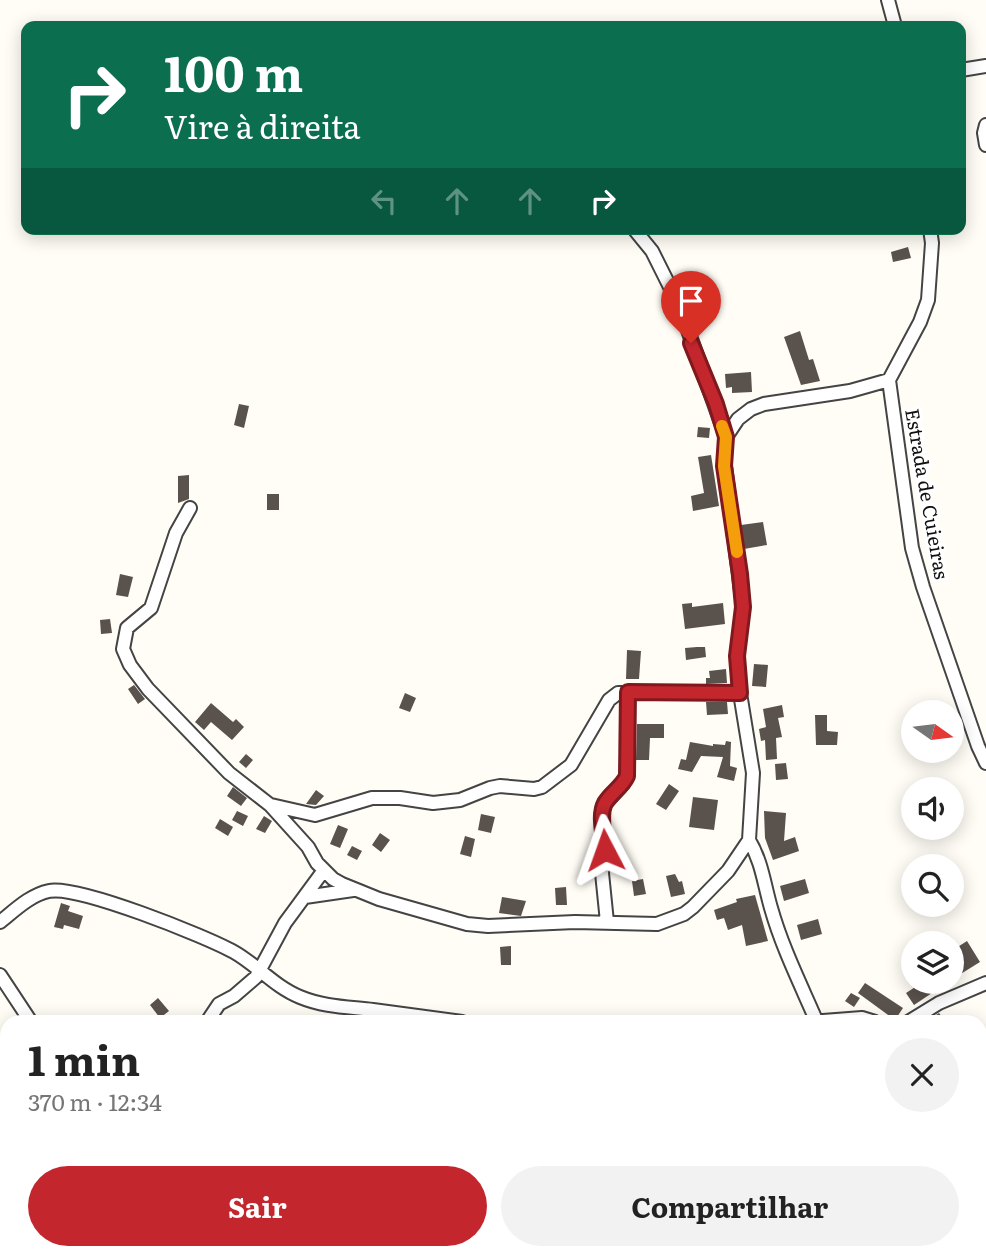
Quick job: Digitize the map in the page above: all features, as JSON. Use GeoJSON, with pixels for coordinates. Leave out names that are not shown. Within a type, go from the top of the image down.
{"type":"FeatureCollection","features":[{"type":"Feature","properties":{"kind":"street"},"geometry":{"type":"LineString","coordinates":[[888,0],[894,21]]}},
{"type":"Feature","properties":{"kind":"street"},"geometry":{"type":"LineString","coordinates":[[966,69],[986,66]]}},
{"type":"Feature","properties":{"kind":"street"},"geometry":{"type":"LineString","coordinates":[[986,125],[986,145]]}},
{"type":"Feature","properties":{"kind":"street"},"geometry":{"type":"LineString","coordinates":[[190,508],[176,533],[151,608],[127,628],[123,649],[130,665],[156,697],[229,773],[270,805],[308,847],[324,870],[342,884],[379,899],[467,924],[657,924],[684,914],[728,871],[749,840],[753,773],[737,656],[743,607],[724,466],[726,437],[679,305],[652,251],[639,235]]}},
{"type":"Feature","properties":{"kind":"street"},"geometry":{"type":"LineString","coordinates":[[726,437],[738,419],[751,409],[764,404],[850,391],[890,380],[920,322],[928,300],[931,235]]}},
{"type":"Feature","properties":{"kind":"street","name":"Estrada de Cuieiras"},"geometry":{"type":"LineString","coordinates":[[890,380],[894,426],[916,561],[942,644],[986,763]]}},
{"type":"Feature","properties":{"kind":"street"},"geometry":{"type":"LineString","coordinates":[[607,922],[602,873],[605,850],[602,816],[604,804],[627,776],[628,692]]}},
{"type":"Feature","properties":{"kind":"street"},"geometry":{"type":"LineString","coordinates":[[270,805],[315,815],[381,797],[433,803],[460,800],[500,786],[534,789],[542,787],[571,765],[609,700],[618,693],[740,693]]}},
{"type":"Feature","properties":{"kind":"street"},"geometry":{"type":"LineString","coordinates":[[749,840],[758,855],[770,906],[811,1015]]}},
{"type":"Feature","properties":{"kind":"street"},"geometry":{"type":"LineString","coordinates":[[212,1015],[219,1004],[249,984],[285,923],[324,870]]}},
{"type":"Feature","properties":{"kind":"street"},"geometry":{"type":"LineString","coordinates":[[305,897],[355,889]]}},
{"type":"Feature","properties":{"kind":"street"},"geometry":{"type":"LineString","coordinates":[[0,922],[32,896],[51,890],[67,893],[138,912],[186,930],[236,953],[298,996],[329,1006],[404,1015]]}},
{"type":"Feature","properties":{"kind":"street"},"geometry":{"type":"LineString","coordinates":[[0,975],[26,1015]]}},
{"type":"Feature","properties":{"kind":"street"},"geometry":{"type":"LineString","coordinates":[[919,1015],[939,1003],[986,983]]}},
{"type":"Feature","properties":{"kind":"building"},"geometry":{"type":"Polygon","coordinates":[[[908,247],[911,258],[893,262],[891,252],[908,247]]]}},
{"type":"Feature","properties":{"kind":"building"},"geometry":{"type":"Polygon","coordinates":[[[800,331],[809,360],[813,359],[820,381],[801,385],[784,337],[800,331]]]}},
{"type":"Feature","properties":{"kind":"building"},"geometry":{"type":"Polygon","coordinates":[[[751,372],[752,392],[732,393],[732,387],[726,388],[725,374],[751,372]]]}},
{"type":"Feature","properties":{"kind":"building"},"geometry":{"type":"Polygon","coordinates":[[[239,404],[249,406],[244,428],[234,425],[239,404]]]}},
{"type":"Feature","properties":{"kind":"building"},"geometry":{"type":"Polygon","coordinates":[[[698,427],[710,428],[709,438],[697,437],[698,427]]]}},
{"type":"Feature","properties":{"kind":"building"},"geometry":{"type":"Polygon","coordinates":[[[711,455],[719,506],[693,511],[691,496],[704,493],[698,457],[711,455]]]}},
{"type":"Feature","properties":{"kind":"building"},"geometry":{"type":"Polygon","coordinates":[[[189,475],[189,499],[178,503],[178,476],[189,475]]]}},
{"type":"Feature","properties":{"kind":"building"},"geometry":{"type":"Polygon","coordinates":[[[267,494],[279,494],[279,510],[267,510],[267,494]]]}},
{"type":"Feature","properties":{"kind":"building"},"geometry":{"type":"Polygon","coordinates":[[[763,522],[767,545],[744,549],[741,525],[763,522]]]}},
{"type":"Feature","properties":{"kind":"building"},"geometry":{"type":"Polygon","coordinates":[[[120,574],[133,577],[128,597],[116,595],[120,574]]]}},
{"type":"Feature","properties":{"kind":"building"},"geometry":{"type":"Polygon","coordinates":[[[692,603],[692,607],[723,603],[725,624],[685,629],[682,604],[692,603]]]}},
{"type":"Feature","properties":{"kind":"building"},"geometry":{"type":"Polygon","coordinates":[[[110,619],[112,633],[101,634],[100,620],[110,619]]]}},
{"type":"Feature","properties":{"kind":"building"},"geometry":{"type":"Polygon","coordinates":[[[705,647],[706,657],[686,660],[685,648],[705,647]]]}},
{"type":"Feature","properties":{"kind":"building"},"geometry":{"type":"Polygon","coordinates":[[[627,650],[641,651],[639,679],[626,679],[627,650]]]}},
{"type":"Feature","properties":{"kind":"building"},"geometry":{"type":"Polygon","coordinates":[[[754,664],[768,665],[766,687],[752,686],[754,664]]]}},
{"type":"Feature","properties":{"kind":"building"},"geometry":{"type":"Polygon","coordinates":[[[726,669],[727,683],[706,684],[706,678],[710,678],[709,671],[726,669]]]}},
{"type":"Feature","properties":{"kind":"building"},"geometry":{"type":"Polygon","coordinates":[[[134,685],[145,699],[138,704],[128,689],[134,685]]]}},
{"type":"Feature","properties":{"kind":"building"},"geometry":{"type":"Polygon","coordinates":[[[405,693],[416,698],[410,712],[399,708],[405,693]]]}},
{"type":"Feature","properties":{"kind":"building"},"geometry":{"type":"Polygon","coordinates":[[[706,702],[727,702],[728,714],[707,715],[706,702]]]}},
{"type":"Feature","properties":{"kind":"building"},"geometry":{"type":"Polygon","coordinates":[[[211,703],[233,722],[236,719],[244,727],[232,740],[211,722],[204,730],[195,722],[211,703]]]}},
{"type":"Feature","properties":{"kind":"building"},"geometry":{"type":"Polygon","coordinates":[[[782,705],[784,717],[778,718],[782,737],[776,738],[777,759],[766,760],[765,740],[761,741],[759,729],[766,727],[763,709],[782,705]]]}},
{"type":"Feature","properties":{"kind":"building"},"geometry":{"type":"Polygon","coordinates":[[[815,715],[827,715],[827,731],[838,732],[837,745],[816,745],[815,715]]]}},
{"type":"Feature","properties":{"kind":"building"},"geometry":{"type":"Polygon","coordinates":[[[637,724],[664,724],[664,738],[650,738],[649,760],[636,760],[637,724]]]}},
{"type":"Feature","properties":{"kind":"building"},"geometry":{"type":"Polygon","coordinates":[[[726,741],[731,742],[730,766],[737,768],[734,781],[717,777],[723,757],[701,756],[692,772],[678,769],[681,759],[686,760],[690,742],[713,746],[725,745],[726,741]]]}},
{"type":"Feature","properties":{"kind":"building"},"geometry":{"type":"Polygon","coordinates":[[[246,754],[253,760],[246,768],[239,762],[246,754]]]}},
{"type":"Feature","properties":{"kind":"building"},"geometry":{"type":"Polygon","coordinates":[[[786,763],[788,779],[776,780],[775,764],[786,763]]]}},
{"type":"Feature","properties":{"kind":"building"},"geometry":{"type":"Polygon","coordinates":[[[669,784],[679,791],[666,810],[656,804],[669,784]]]}},
{"type":"Feature","properties":{"kind":"building"},"geometry":{"type":"Polygon","coordinates":[[[233,787],[247,798],[241,806],[227,796],[233,787]]]}},
{"type":"Feature","properties":{"kind":"building"},"geometry":{"type":"Polygon","coordinates":[[[316,790],[324,796],[316,805],[306,804],[316,790]]]}},
{"type":"Feature","properties":{"kind":"building"},"geometry":{"type":"Polygon","coordinates":[[[693,797],[718,800],[714,830],[689,827],[693,797]]]}},
{"type":"Feature","properties":{"kind":"building"},"geometry":{"type":"Polygon","coordinates":[[[237,811],[248,816],[243,826],[232,820],[237,811]]]}},
{"type":"Feature","properties":{"kind":"building"},"geometry":{"type":"Polygon","coordinates":[[[764,811],[786,813],[784,841],[795,837],[799,851],[773,860],[765,838],[764,811]]]}},
{"type":"Feature","properties":{"kind":"building"},"geometry":{"type":"Polygon","coordinates":[[[481,814],[495,817],[491,833],[478,830],[481,814]]]}},
{"type":"Feature","properties":{"kind":"building"},"geometry":{"type":"Polygon","coordinates":[[[264,816],[272,821],[265,833],[256,829],[264,816]]]}},
{"type":"Feature","properties":{"kind":"building"},"geometry":{"type":"Polygon","coordinates":[[[220,819],[233,827],[228,836],[215,828],[220,819]]]}},
{"type":"Feature","properties":{"kind":"building"},"geometry":{"type":"Polygon","coordinates":[[[338,825],[348,829],[340,848],[330,844],[338,825]]]}},
{"type":"Feature","properties":{"kind":"building"},"geometry":{"type":"Polygon","coordinates":[[[380,833],[390,840],[381,852],[372,845],[380,833]]]}},
{"type":"Feature","properties":{"kind":"building"},"geometry":{"type":"Polygon","coordinates":[[[465,836],[475,839],[471,857],[460,854],[465,836]]]}},
{"type":"Feature","properties":{"kind":"building"},"geometry":{"type":"Polygon","coordinates":[[[352,846],[362,851],[357,860],[347,855],[352,846]]]}},
{"type":"Feature","properties":{"kind":"building"},"geometry":{"type":"Polygon","coordinates":[[[675,874],[679,882],[682,881],[685,894],[671,897],[666,876],[675,874]]]}},
{"type":"Feature","properties":{"kind":"building"},"geometry":{"type":"Polygon","coordinates":[[[643,879],[646,894],[634,896],[632,881],[643,879]]]}},
{"type":"Feature","properties":{"kind":"building"},"geometry":{"type":"Polygon","coordinates":[[[805,879],[809,893],[784,901],[780,886],[805,879]]]}},
{"type":"Feature","properties":{"kind":"building"},"geometry":{"type":"Polygon","coordinates":[[[566,887],[567,905],[556,905],[555,888],[566,887]]]}},
{"type":"Feature","properties":{"kind":"building"},"geometry":{"type":"Polygon","coordinates":[[[755,895],[768,941],[746,946],[742,925],[728,930],[724,918],[717,920],[714,910],[737,902],[736,899],[755,895]]]}},
{"type":"Feature","properties":{"kind":"building"},"geometry":{"type":"Polygon","coordinates":[[[502,897],[526,901],[521,916],[499,913],[502,897]]]}},
{"type":"Feature","properties":{"kind":"building"},"geometry":{"type":"Polygon","coordinates":[[[61,903],[70,906],[68,911],[83,916],[79,929],[64,925],[63,929],[54,927],[61,903]]]}},
{"type":"Feature","properties":{"kind":"building"},"geometry":{"type":"Polygon","coordinates":[[[818,919],[822,934],[801,940],[797,925],[818,919]]]}},
{"type":"Feature","properties":{"kind":"building"},"geometry":{"type":"Polygon","coordinates":[[[967,941],[980,962],[964,972],[964,943],[967,941]]]}},
{"type":"Feature","properties":{"kind":"building"},"geometry":{"type":"Polygon","coordinates":[[[511,946],[511,965],[501,965],[500,947],[511,946]]]}},
{"type":"Feature","properties":{"kind":"building"},"geometry":{"type":"Polygon","coordinates":[[[865,983],[903,1008],[898,1015],[888,1015],[858,993],[865,983]]]}},
{"type":"Feature","properties":{"kind":"building"},"geometry":{"type":"Polygon","coordinates":[[[851,993],[860,998],[854,1007],[845,1001],[851,993]]]}},
{"type":"Feature","properties":{"kind":"building"},"geometry":{"type":"Polygon","coordinates":[[[907,994],[930,994],[914,1005],[907,994]]]}},
{"type":"Feature","properties":{"kind":"building"},"geometry":{"type":"Polygon","coordinates":[[[158,998],[169,1011],[158,1015],[150,1005],[158,998]]]}},
{"type":"Feature","properties":{"kind":"slow traffic"},"geometry":{"type":"LineString","coordinates":[[722,426],[726,437],[724,466],[737,552]]}},
{"type":"Feature","properties":{"kind":"route"},"geometry":{"type":"LineString","coordinates":[[605,850],[602,816],[604,804],[627,776],[628,692],[740,693],[737,656],[743,607],[724,466],[726,437],[716,404],[691,343]]}}]}
